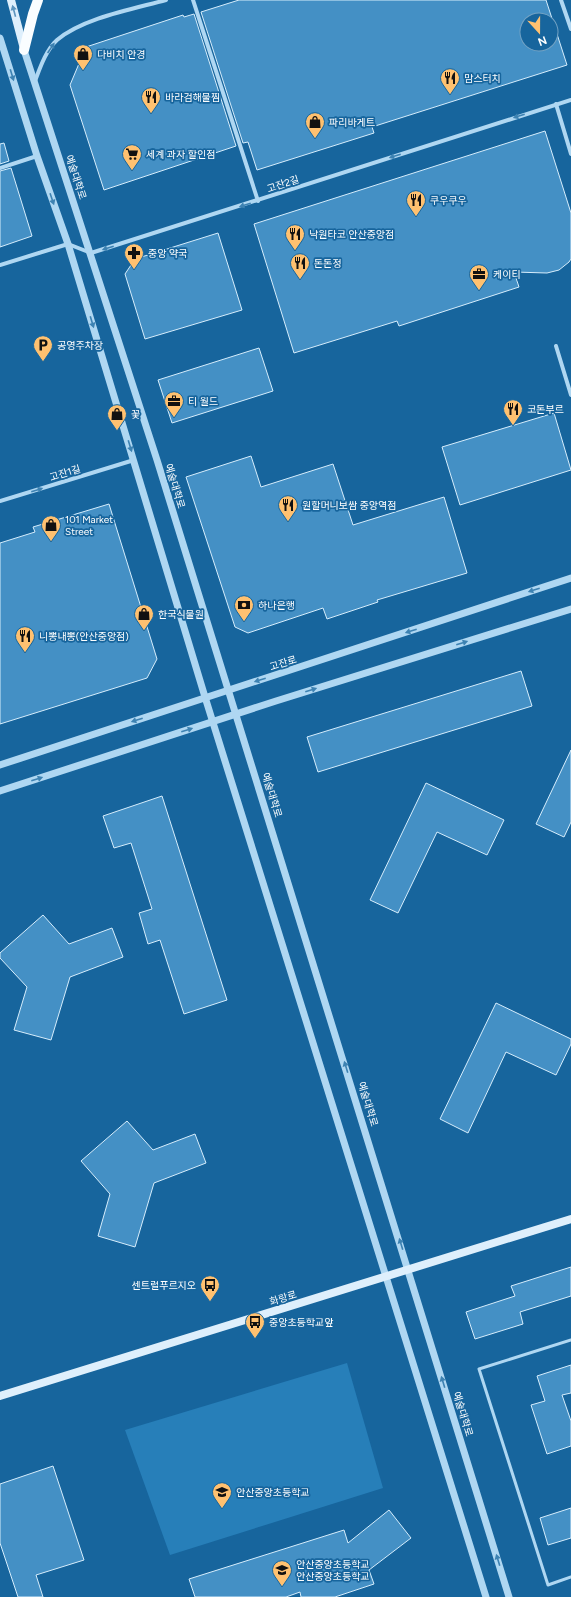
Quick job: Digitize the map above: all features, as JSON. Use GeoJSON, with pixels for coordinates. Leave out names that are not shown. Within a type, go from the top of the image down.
{"type":"FeatureCollection","features":[{"type":"Feature","properties":{"kind":"main road","name":"예술대학로"},"geometry":{"type":"LineString","coordinates":[[11,0],[24,50]]}},
{"type":"Feature","properties":{"kind":"main road"},"geometry":{"type":"LineString","coordinates":[[24,50],[38,0]]}},
{"type":"Feature","properties":{"kind":"main road","name":"화랑로"},"geometry":{"type":"LineString","coordinates":[[0,1396],[571,1218]]}},
{"type":"Feature","properties":{"kind":"street"},"geometry":{"type":"LineString","coordinates":[[34,83],[41,64],[51,47],[56,41],[69,32],[87,23],[166,0]]}},
{"type":"Feature","properties":{"kind":"street"},"geometry":{"type":"LineString","coordinates":[[193,0],[258,201]]}},
{"type":"Feature","properties":{"kind":"street"},"geometry":{"type":"LineString","coordinates":[[561,0],[571,29]]}},
{"type":"Feature","properties":{"kind":"street"},"geometry":{"type":"LineString","coordinates":[[0,38],[37,156],[68,244],[213,722],[486,1597]]}},
{"type":"Feature","properties":{"kind":"street","name":"예술대학로"},"geometry":{"type":"LineString","coordinates":[[24,50],[157,460],[510,1597]]}},
{"type":"Feature","properties":{"kind":"street","name":"고잔2길"},"geometry":{"type":"LineString","coordinates":[[91,253],[571,100]]}},
{"type":"Feature","properties":{"kind":"street"},"geometry":{"type":"LineString","coordinates":[[556,104],[571,154]]}},
{"type":"Feature","properties":{"kind":"street"},"geometry":{"type":"LineString","coordinates":[[0,168],[37,156]]}},
{"type":"Feature","properties":{"kind":"street"},"geometry":{"type":"LineString","coordinates":[[0,265],[68,244],[91,253]]}},
{"type":"Feature","properties":{"kind":"street"},"geometry":{"type":"LineString","coordinates":[[556,346],[571,395]]}},
{"type":"Feature","properties":{"kind":"street","name":"고잔1길"},"geometry":{"type":"LineString","coordinates":[[0,502],[134,460]]}},
{"type":"Feature","properties":{"kind":"street","name":"고잔로"},"geometry":{"type":"LineString","coordinates":[[0,765],[571,578]]}},
{"type":"Feature","properties":{"kind":"street"},"geometry":{"type":"LineString","coordinates":[[0,791],[236,714],[571,609]]}},
{"type":"Feature","properties":{"kind":"lane"},"geometry":{"type":"LineString","coordinates":[[571,1340],[479,1369],[548,1585],[571,1577]]}},
{"type":"Feature","properties":{"kind":"shaded area"},"geometry":{"type":"Polygon","coordinates":[[[347,1363],[383,1488],[170,1555],[125,1430],[347,1363]]]}},
{"type":"Feature","properties":{"kind":"building"},"geometry":{"type":"Polygon","coordinates":[[[239,0],[546,0],[550,12],[519,12],[519,52],[559,52],[559,40],[567,65],[372,127],[374,133],[257,170],[248,142],[243,143],[201,12],[239,0]]]}},
{"type":"Feature","properties":{"kind":"building"},"geometry":{"type":"Polygon","coordinates":[[[194,14],[236,146],[104,190],[70,85],[86,47],[183,15],[184,17],[194,14]]]}},
{"type":"Feature","properties":{"kind":"building"},"geometry":{"type":"Polygon","coordinates":[[[545,131],[571,213],[571,259],[569,262],[559,270],[547,273],[514,272],[519,287],[399,326],[397,321],[294,353],[254,224],[545,131]]]}},
{"type":"Feature","properties":{"kind":"building"},"geometry":{"type":"Polygon","coordinates":[[[4,143],[9,161],[0,164],[0,144],[4,143]]]}},
{"type":"Feature","properties":{"kind":"building"},"geometry":{"type":"Polygon","coordinates":[[[11,168],[32,236],[0,247],[0,171],[11,168]]]}},
{"type":"Feature","properties":{"kind":"building"},"geometry":{"type":"Polygon","coordinates":[[[218,233],[242,310],[145,339],[125,274],[135,259],[218,233]]]}},
{"type":"Feature","properties":{"kind":"building"},"geometry":{"type":"Polygon","coordinates":[[[259,348],[273,391],[172,423],[158,380],[259,348]]]}},
{"type":"Feature","properties":{"kind":"building"},"geometry":{"type":"Polygon","coordinates":[[[554,413],[571,470],[460,505],[442,447],[554,413]]]}},
{"type":"Feature","properties":{"kind":"building"},"geometry":{"type":"Polygon","coordinates":[[[251,456],[261,487],[333,464],[353,525],[444,497],[467,573],[377,600],[378,602],[327,619],[323,608],[248,633],[235,627],[186,477],[251,456]]]}},
{"type":"Feature","properties":{"kind":"building"},"geometry":{"type":"Polygon","coordinates":[[[109,504],[157,659],[147,678],[0,724],[0,543],[35,532],[33,527],[109,504]]]}},
{"type":"Feature","properties":{"kind":"building"},"geometry":{"type":"Polygon","coordinates":[[[521,671],[532,706],[318,772],[307,737],[521,671]]]}},
{"type":"Feature","properties":{"kind":"building"},"geometry":{"type":"Polygon","coordinates":[[[571,750],[571,822],[564,837],[536,824],[571,750]]]}},
{"type":"Feature","properties":{"kind":"building"},"geometry":{"type":"Polygon","coordinates":[[[426,783],[504,820],[487,855],[437,832],[398,913],[370,900],[426,783]]]}},
{"type":"Feature","properties":{"kind":"building"},"geometry":{"type":"Polygon","coordinates":[[[162,796],[227,1000],[184,1014],[160,940],[148,944],[139,913],[152,909],[131,843],[114,848],[103,816],[162,796]]]}},
{"type":"Feature","properties":{"kind":"building"},"geometry":{"type":"Polygon","coordinates":[[[43,915],[69,944],[112,928],[123,957],[70,977],[51,1040],[14,1030],[27,987],[0,958],[0,953],[43,915]]]}},
{"type":"Feature","properties":{"kind":"building"},"geometry":{"type":"Polygon","coordinates":[[[496,1003],[571,1039],[571,1044],[556,1075],[506,1052],[468,1133],[440,1119],[496,1003]]]}},
{"type":"Feature","properties":{"kind":"building"},"geometry":{"type":"Polygon","coordinates":[[[127,1121],[153,1150],[195,1134],[206,1163],[154,1183],[135,1247],[98,1236],[110,1194],[81,1161],[127,1121]]]}},
{"type":"Feature","properties":{"kind":"building"},"geometry":{"type":"Polygon","coordinates":[[[571,1267],[571,1296],[520,1312],[523,1324],[475,1339],[466,1312],[515,1296],[511,1286],[571,1267]]]}},
{"type":"Feature","properties":{"kind":"building"},"geometry":{"type":"Polygon","coordinates":[[[571,1365],[571,1393],[562,1395],[571,1421],[571,1446],[547,1454],[531,1405],[545,1401],[537,1376],[571,1365]]]}},
{"type":"Feature","properties":{"kind":"building"},"geometry":{"type":"Polygon","coordinates":[[[53,1466],[84,1560],[36,1575],[43,1597],[18,1597],[0,1543],[0,1484],[53,1466]]]}},
{"type":"Feature","properties":{"kind":"building"},"geometry":{"type":"Polygon","coordinates":[[[571,1508],[571,1538],[548,1545],[540,1518],[571,1508]]]}},
{"type":"Feature","properties":{"kind":"building"},"geometry":{"type":"Polygon","coordinates":[[[389,1510],[411,1538],[369,1570],[374,1584],[335,1597],[301,1597],[300,1592],[286,1597],[195,1597],[189,1579],[344,1530],[348,1543],[389,1510]]]}},
{"type":"Feature","properties":{"kind":"place","name":"다비치 안경"},"geometry":{"type":"Point","coordinates":[83,71]}},
{"type":"Feature","properties":{"kind":"place","name":"맘스터치"},"geometry":{"type":"Point","coordinates":[450,95]}},
{"type":"Feature","properties":{"kind":"place","name":"바라검해물찜"},"geometry":{"type":"Point","coordinates":[151,114]}},
{"type":"Feature","properties":{"kind":"place","name":"파리바게트"},"geometry":{"type":"Point","coordinates":[315,139]}},
{"type":"Feature","properties":{"kind":"place","name":"세계 과자 할인점"},"geometry":{"type":"Point","coordinates":[132,171]}},
{"type":"Feature","properties":{"kind":"place","name":"쿠우쿠우"},"geometry":{"type":"Point","coordinates":[416,217]}},
{"type":"Feature","properties":{"kind":"place","name":"낙원타코 안산중앙점"},"geometry":{"type":"Point","coordinates":[295,251]}},
{"type":"Feature","properties":{"kind":"place","name":"중앙 약국"},"geometry":{"type":"Point","coordinates":[134,270]}},
{"type":"Feature","properties":{"kind":"place","name":"돈돈정"},"geometry":{"type":"Point","coordinates":[300,280]}},
{"type":"Feature","properties":{"kind":"place","name":"케이티"},"geometry":{"type":"Point","coordinates":[479,291]}},
{"type":"Feature","properties":{"kind":"place","name":"공영주차장"},"geometry":{"type":"Point","coordinates":[43,362]}},
{"type":"Feature","properties":{"kind":"place","name":"티 월드"},"geometry":{"type":"Point","coordinates":[174,418]}},
{"type":"Feature","properties":{"kind":"place","name":"코돈부르"},"geometry":{"type":"Point","coordinates":[513,426]}},
{"type":"Feature","properties":{"kind":"place","name":"꽃"},"geometry":{"type":"Point","coordinates":[117,431]}},
{"type":"Feature","properties":{"kind":"place","name":"원할머니보쌈 중앙역점"},"geometry":{"type":"Point","coordinates":[288,522]}},
{"type":"Feature","properties":{"kind":"place","name":"101 Market Street"},"geometry":{"type":"Point","coordinates":[51,542]}},
{"type":"Feature","properties":{"kind":"place","name":"하나은행"},"geometry":{"type":"Point","coordinates":[244,622]}},
{"type":"Feature","properties":{"kind":"place","name":"한국식물원"},"geometry":{"type":"Point","coordinates":[144,631]}},
{"type":"Feature","properties":{"kind":"place","name":"니뽕내뽕(안산중앙점)"},"geometry":{"type":"Point","coordinates":[25,653]}},
{"type":"Feature","properties":{"kind":"place","name":"센트럴푸르지오"},"geometry":{"type":"Point","coordinates":[210,1302]}},
{"type":"Feature","properties":{"kind":"place","name":"중앙초등학교앞"},"geometry":{"type":"Point","coordinates":[255,1339]}},
{"type":"Feature","properties":{"kind":"place","name":"안산중앙초등학교"},"geometry":{"type":"Point","coordinates":[222,1509]}},
{"type":"Feature","properties":{"kind":"place","name":"안산중앙초등학교 안산중앙초등학교"},"geometry":{"type":"Point","coordinates":[282,1587]}}]}
